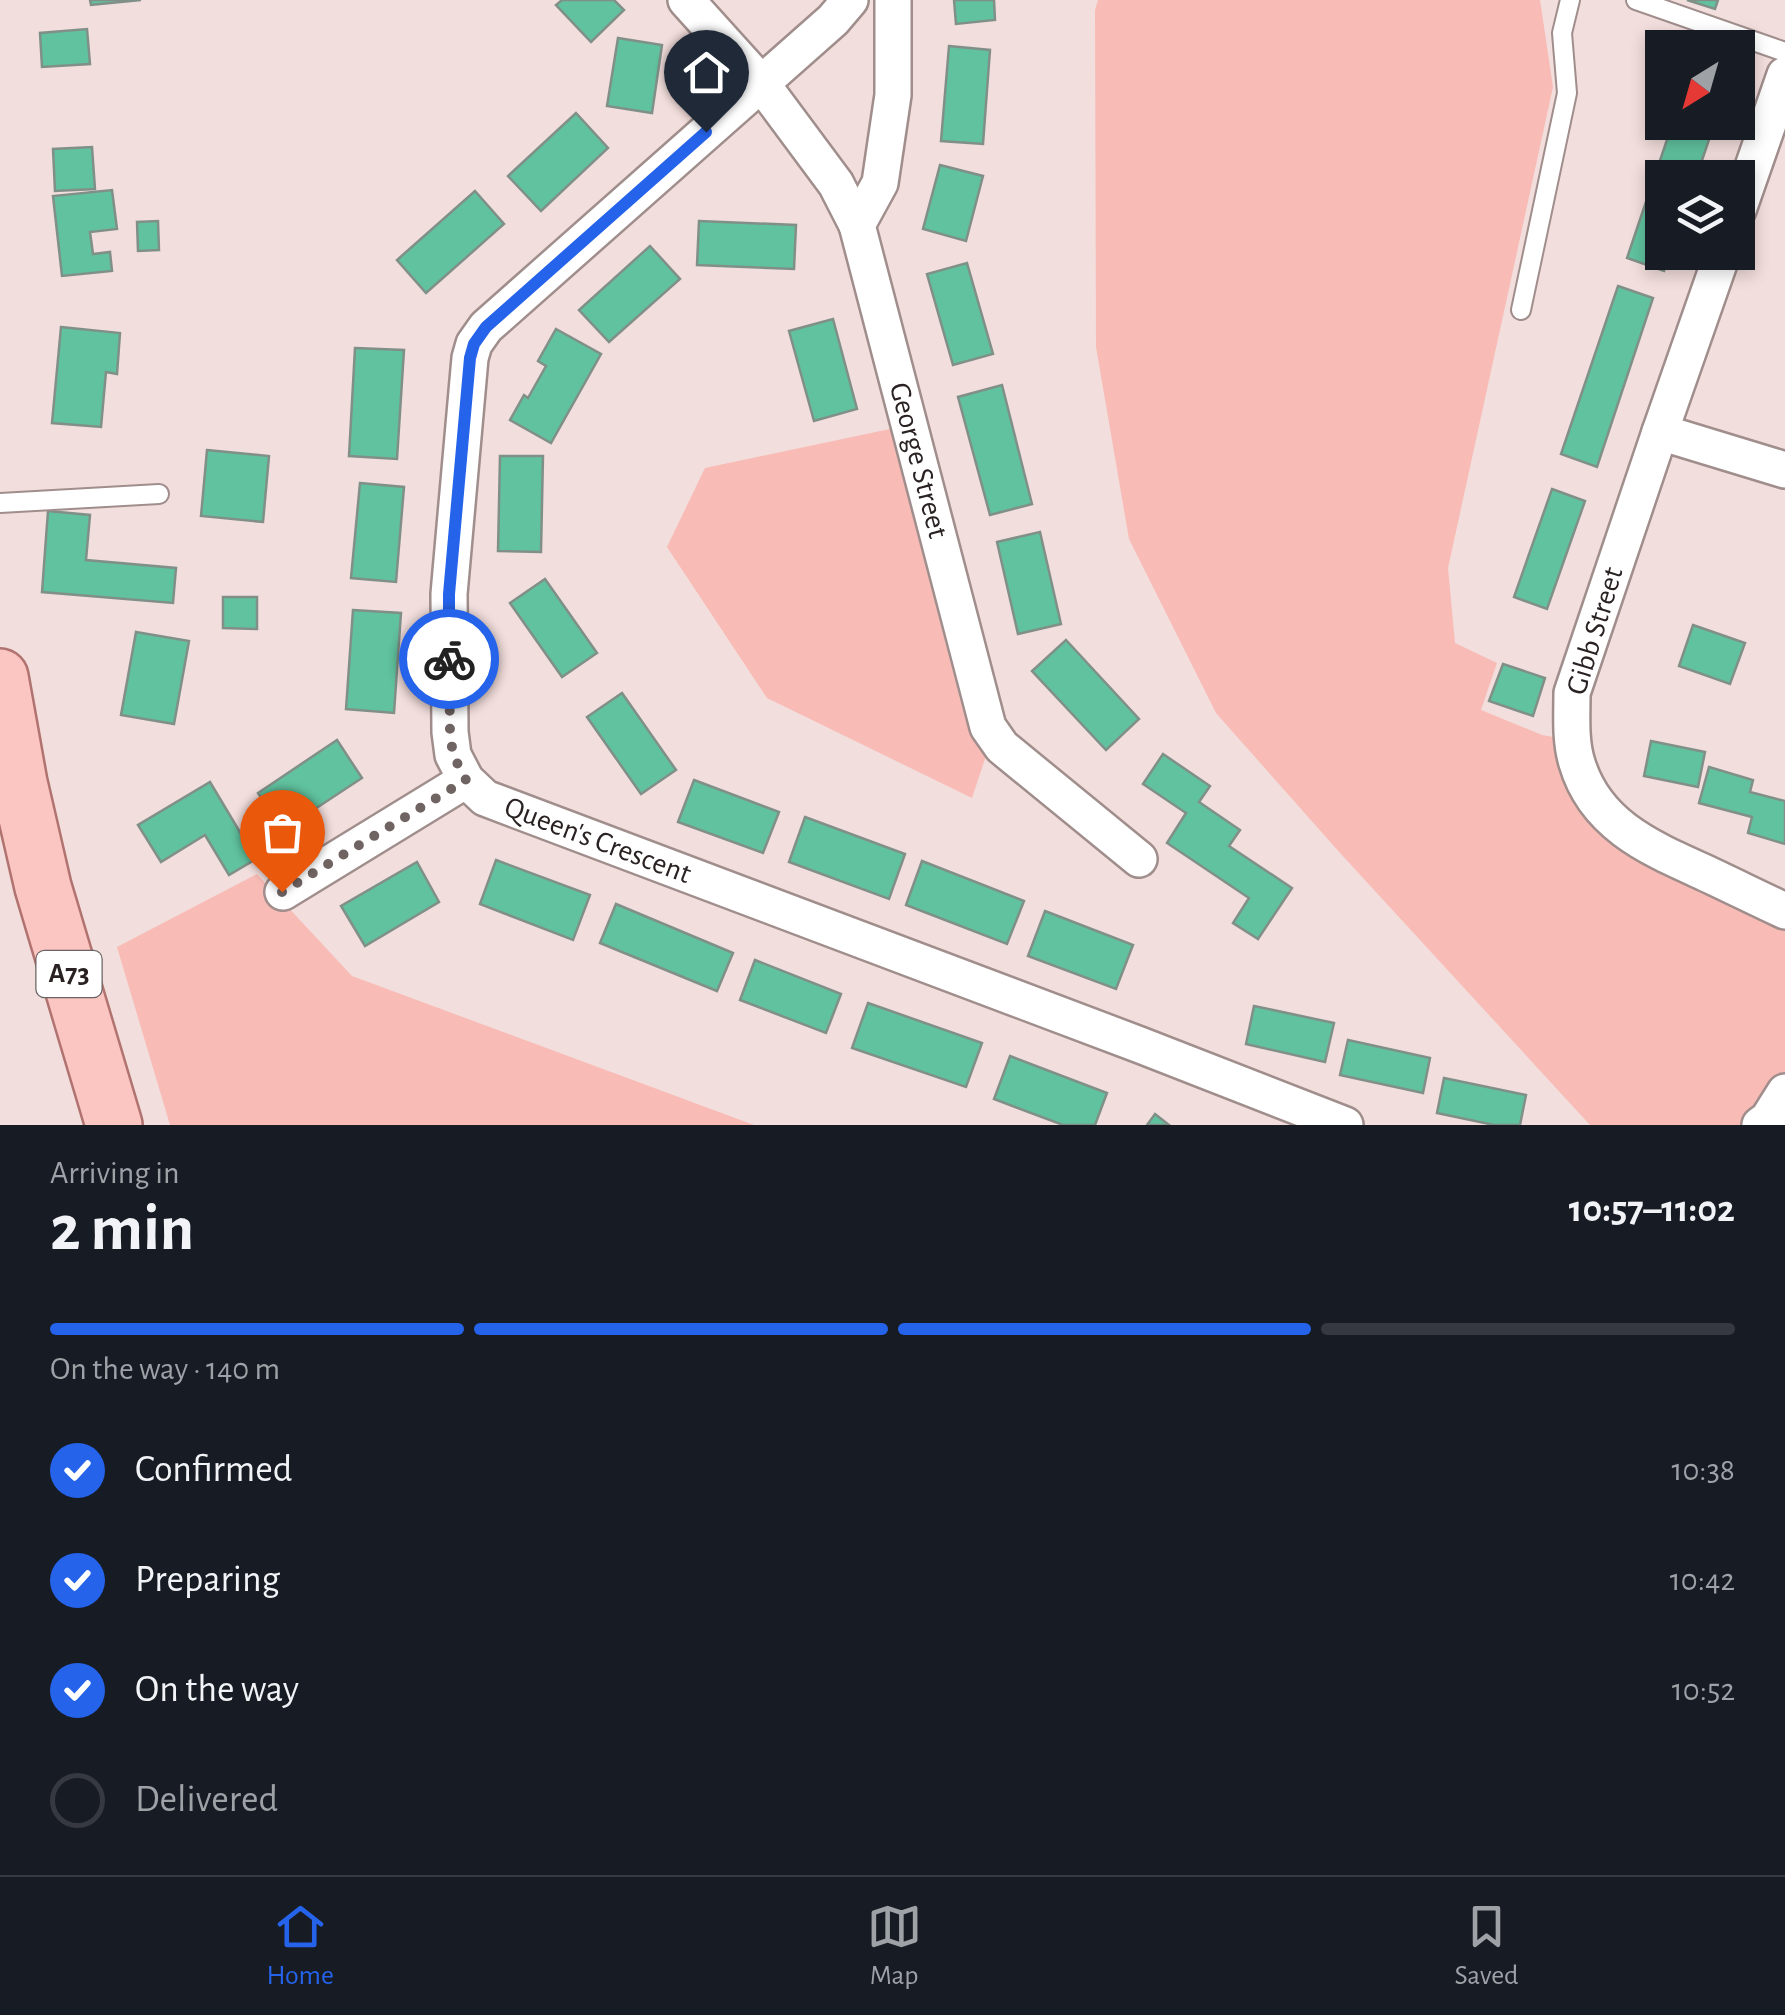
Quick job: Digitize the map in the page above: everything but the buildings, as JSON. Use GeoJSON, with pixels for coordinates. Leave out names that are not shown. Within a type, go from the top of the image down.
{"type":"FeatureCollection","features":[{"type":"Feature","properties":{"kind":"main road","name":"A73"},"geometry":{"type":"LineString","coordinates":[[0,677],[19,784],[44,887],[114,1125]]}},
{"type":"Feature","properties":{"kind":"street","name":"George Street"},"geometry":{"type":"LineString","coordinates":[[686,0],[762,82],[836,184],[857,226],[988,727],[1002,747],[1139,859]]}},
{"type":"Feature","properties":{"kind":"street"},"geometry":{"type":"LineString","coordinates":[[282,892],[466,780],[453,755],[450,732],[449,594],[474,344],[486,327],[833,20],[850,0]]}},
{"type":"Feature","properties":{"kind":"street"},"geometry":{"type":"LineString","coordinates":[[857,226],[880,183],[894,95],[893,0]]}},
{"type":"Feature","properties":{"kind":"street"},"geometry":{"type":"LineString","coordinates":[[1755,161],[1785,75]]}},
{"type":"Feature","properties":{"kind":"street","name":"Gibb Street"},"geometry":{"type":"LineString","coordinates":[[1717,270],[1572,694],[1572,731],[1576,763],[1593,796],[1613,821],[1641,844],[1785,911]]}},
{"type":"Feature","properties":{"kind":"street"},"geometry":{"type":"LineString","coordinates":[[1660,432],[1785,470]]}},
{"type":"Feature","properties":{"kind":"street","name":"Queen's Crescent"},"geometry":{"type":"LineString","coordinates":[[466,780],[485,798],[1344,1125]]}},
{"type":"Feature","properties":{"kind":"street"},"geometry":{"type":"LineString","coordinates":[[1760,1125],[1785,1092]]}},
{"type":"Feature","properties":{"kind":"lane"},"geometry":{"type":"LineString","coordinates":[[1521,310],[1567,94],[1562,34],[1570,0]]}},
{"type":"Feature","properties":{"kind":"lane"},"geometry":{"type":"LineString","coordinates":[[1636,0],[1785,52]]}},
{"type":"Feature","properties":{"kind":"lane"},"geometry":{"type":"LineString","coordinates":[[0,503],[159,494]]}},
{"type":"Feature","properties":{"kind":"shaded area"},"geometry":{"type":"Polygon","coordinates":[[[1098,0],[1540,0],[1553,87],[1448,568],[1455,643],[1497,663],[1481,710],[1542,735],[1564,739],[1588,798],[1785,919],[1785,1081],[1748,1125],[1590,1125],[1216,713],[1129,539],[1096,347],[1098,0]]]}},
{"type":"Feature","properties":{"kind":"shaded area"},"geometry":{"type":"Polygon","coordinates":[[[890,429],[964,714],[987,753],[972,798],[767,698],[667,547],[705,468],[890,429]]]}},
{"type":"Feature","properties":{"kind":"shaded area"},"geometry":{"type":"Polygon","coordinates":[[[257,874],[352,976],[754,1125],[170,1125],[117,947],[257,874]]]}},
{"type":"Feature","properties":{"kind":"way so far"},"geometry":{"type":"LineString","coordinates":[[282,892],[466,780],[453,755],[449,659]]}},
{"type":"Feature","properties":{"kind":"route"},"geometry":{"type":"LineString","coordinates":[[449,659],[449,594],[474,344],[486,327],[706,132]]}}]}
